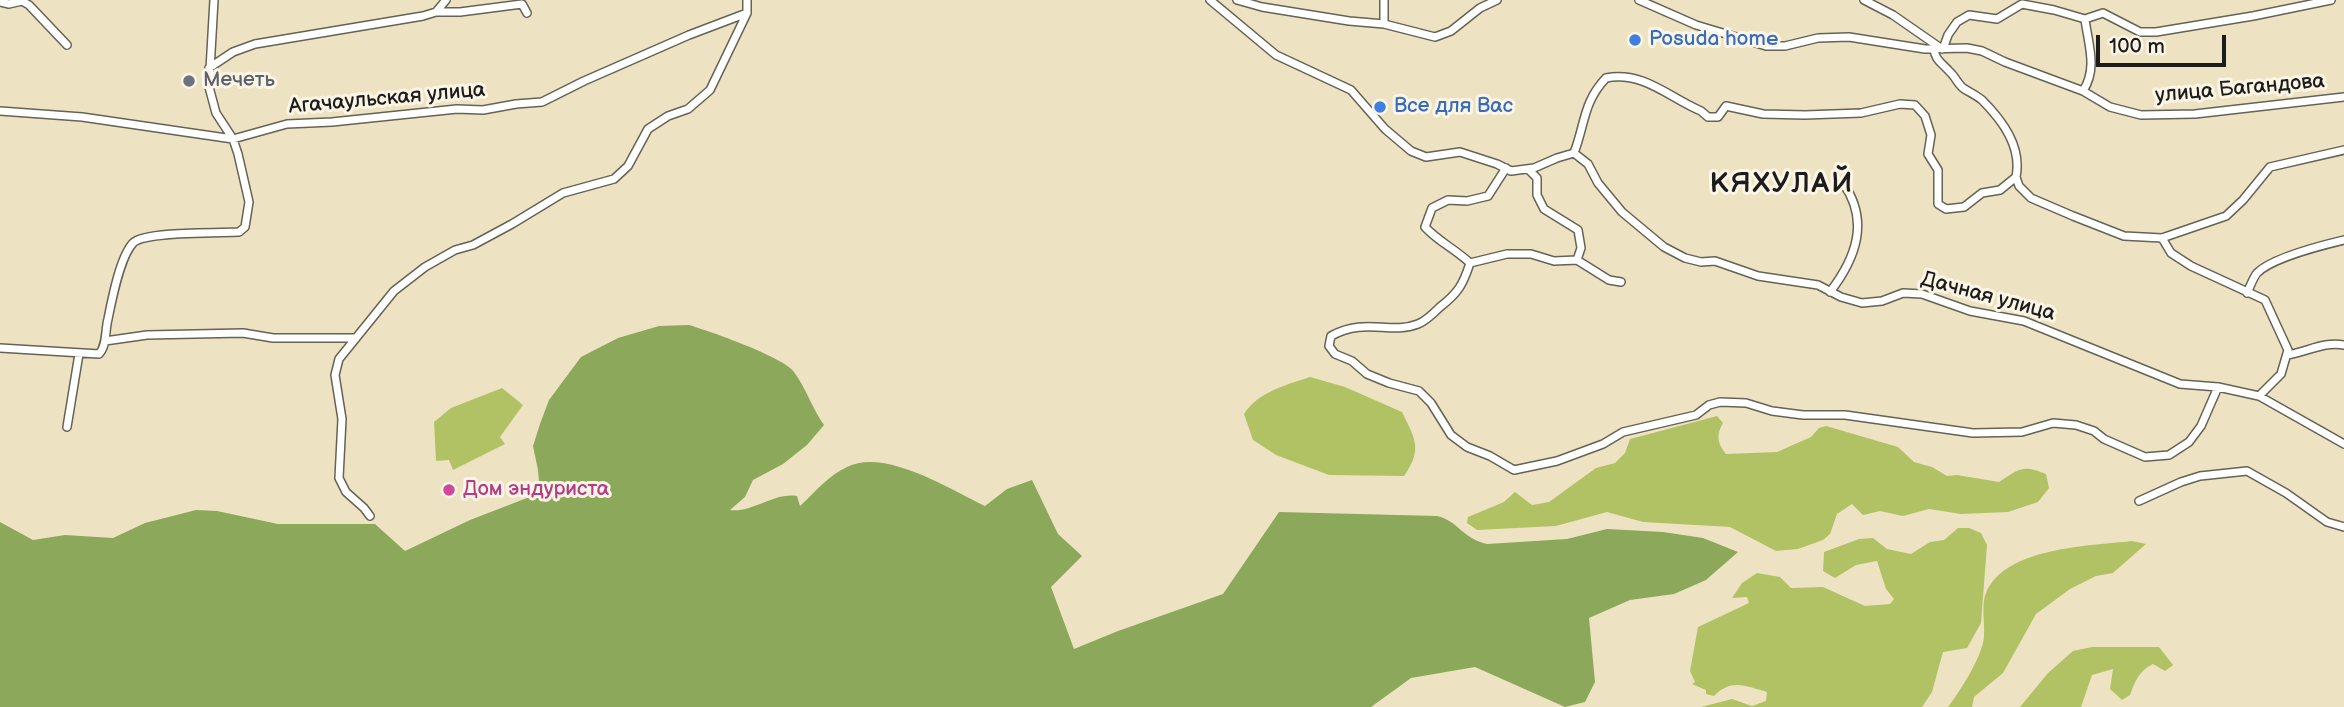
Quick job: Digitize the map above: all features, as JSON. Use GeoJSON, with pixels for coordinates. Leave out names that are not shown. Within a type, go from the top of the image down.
{"type":"FeatureCollection","features":[{"type":"Feature","properties":{"kind":"street"},"geometry":{"type":"LineString","coordinates":[[0,348],[99,354],[103,349],[114,294],[132,244],[146,236],[239,232],[245,227],[248,202],[233,139],[216,113],[209,88],[214,0]]}},
{"type":"Feature","properties":{"kind":"street"},"geometry":{"type":"LineString","coordinates":[[436,12],[446,0]]}},
{"type":"Feature","properties":{"kind":"street"},"geometry":{"type":"LineString","coordinates":[[370,516],[346,492],[339,478],[342,419],[335,375],[339,359],[394,291],[425,267],[455,250],[474,245],[563,193],[614,179],[628,166],[648,129],[688,108],[710,90],[747,13],[747,0]]}},
{"type":"Feature","properties":{"kind":"street"},"geometry":{"type":"LineString","coordinates":[[1210,0],[1276,55],[1351,90],[1385,129],[1411,151],[1426,157],[1460,152],[1511,171],[1528,169],[1574,153],[1590,100],[1606,78],[1618,76],[1651,83],[1708,117],[1718,117],[1726,106],[1754,113],[1805,115],[1861,113],[1900,104],[1915,105],[1925,116],[1931,135],[1928,154],[1938,170],[1938,204],[1946,209],[1964,207],[1982,193],[2000,190],[2016,177]]}},
{"type":"Feature","properties":{"kind":"street"},"geometry":{"type":"LineString","coordinates":[[1237,0],[1262,7],[1384,24],[1427,36],[1443,36],[1480,8],[1497,0]]}},
{"type":"Feature","properties":{"kind":"street"},"geometry":{"type":"LineString","coordinates":[[1384,0],[1384,24]]}},
{"type":"Feature","properties":{"kind":"street","name":"улица Багандова"},"geometry":{"type":"LineString","coordinates":[[1639,0],[1696,25],[1766,46],[1785,46],[1818,38],[1849,37],[1934,49],[1967,48],[1982,51],[2083,91],[2110,107],[2141,115],[2222,112],[2344,97]]}},
{"type":"Feature","properties":{"kind":"street"},"geometry":{"type":"LineString","coordinates":[[1864,0],[1893,15],[1943,49],[1957,22],[1969,15],[1997,19],[2022,4],[2085,19],[2104,13],[2140,32],[2156,32],[2331,0]]}},
{"type":"Feature","properties":{"kind":"street"},"geometry":{"type":"LineString","coordinates":[[0,2],[9,4],[22,1],[29,5],[67,46]]}},
{"type":"Feature","properties":{"kind":"street"},"geometry":{"type":"LineString","coordinates":[[209,68],[233,52],[255,44],[388,23],[436,12],[460,12],[522,4],[527,13]]}},
{"type":"Feature","properties":{"kind":"street","name":"Агачаульская улица"},"geometry":{"type":"LineString","coordinates":[[0,112],[82,117],[233,139],[287,124],[483,110],[542,102],[680,39],[747,13]]}},
{"type":"Feature","properties":{"kind":"street"},"geometry":{"type":"LineString","coordinates":[[2083,91],[2088,83],[2091,60],[2085,19]]}},
{"type":"Feature","properties":{"kind":"street"},"geometry":{"type":"LineString","coordinates":[[1934,49],[1941,64],[1961,86],[1980,99],[2011,137],[2019,164],[2016,177],[2019,186],[2031,198],[2124,236],[2162,238],[2226,216],[2270,167],[2344,150]]}},
{"type":"Feature","properties":{"kind":"street","name":"Дачная улица"},"geometry":{"type":"LineString","coordinates":[[1574,153],[1588,164],[1610,200],[1664,247],[1693,260],[1715,261],[1758,275],[1818,285],[1841,297],[1862,303],[1882,301],[1903,293],[1937,298],[1970,311],[2024,321],[2180,384],[2218,387],[2259,396],[2344,444]]}},
{"type":"Feature","properties":{"kind":"street"},"geometry":{"type":"LineString","coordinates":[[1470,263],[1453,248],[1439,242],[1425,227],[1432,208],[1448,200],[1467,201],[1488,196],[1506,168]]}},
{"type":"Feature","properties":{"kind":"street"},"geometry":{"type":"LineString","coordinates":[[1528,169],[1537,178],[1537,195],[1544,209],[1578,230],[1581,248],[1577,260]]}},
{"type":"Feature","properties":{"kind":"street"},"geometry":{"type":"LineString","coordinates":[[1830,292],[1846,271],[1856,238],[1857,207],[1843,183]]}},
{"type":"Feature","properties":{"kind":"street"},"geometry":{"type":"LineString","coordinates":[[2162,238],[2171,253],[2265,300],[2284,338],[2287,355],[2281,374],[2259,396]]}},
{"type":"Feature","properties":{"kind":"street"},"geometry":{"type":"LineString","coordinates":[[2247,293],[2257,273],[2273,264],[2310,248],[2344,240]]}},
{"type":"Feature","properties":{"kind":"street"},"geometry":{"type":"LineString","coordinates":[[1470,263],[1507,254],[1531,254],[1554,261],[1577,260],[1609,280],[1621,282]]}},
{"type":"Feature","properties":{"kind":"street"},"geometry":{"type":"LineString","coordinates":[[1470,263],[1460,290],[1418,324],[1402,327],[1351,327],[1331,335],[1329,346],[1335,354],[1352,360],[1367,374],[1419,391],[1431,403],[1451,435],[1467,447],[1514,470],[1557,461],[1603,444],[1623,432],[1696,415],[1709,405],[1720,402],[1746,403],[1772,411],[1803,415],[1845,415],[1973,433],[2022,432],[2053,424],[2076,425],[2094,431],[2104,439],[2145,457],[2169,455],[2189,442],[2201,426],[2218,387]]}},
{"type":"Feature","properties":{"kind":"street"},"geometry":{"type":"LineString","coordinates":[[104,341],[146,335],[243,333],[273,338],[356,338]]}},
{"type":"Feature","properties":{"kind":"street"},"geometry":{"type":"LineString","coordinates":[[2287,355],[2333,343],[2344,345]]}},
{"type":"Feature","properties":{"kind":"street"},"geometry":{"type":"LineString","coordinates":[[67,427],[79,354]]}},
{"type":"Feature","properties":{"kind":"street"},"geometry":{"type":"LineString","coordinates":[[2139,501],[2200,476],[2247,471],[2286,493],[2327,522],[2344,527]]}},
{"type":"Feature","properties":{"kind":"green space"},"geometry":{"type":"Polygon","coordinates":[[[689,325],[745,345],[787,366],[798,378],[824,425],[807,445],[783,464],[753,480],[745,497],[730,510],[747,509],[788,496],[797,496],[800,506],[834,475],[847,467],[862,463],[880,463],[917,473],[985,506],[1007,489],[1032,480],[1058,534],[1082,556],[1051,587],[1074,649],[1223,594],[1279,512],[1437,516],[1444,518],[1471,538],[1487,544],[1567,539],[1607,529],[1663,532],[1703,538],[1738,552],[1706,580],[1674,594],[1630,600],[1589,618],[1595,682],[1585,702],[1565,707],[1475,667],[1411,678],[1371,707],[0,707],[0,522],[33,540],[65,535],[113,538],[145,523],[196,510],[217,511],[278,524],[375,524],[405,551],[470,520],[540,493],[533,446],[549,400],[581,357],[618,338],[659,326],[689,325]]]}},
{"type":"Feature","properties":{"kind":"green space"},"geometry":{"type":"Polygon","coordinates":[[[1310,377],[1345,387],[1402,412],[1415,444],[1414,458],[1404,476],[1329,475],[1276,455],[1253,440],[1244,414],[1250,406],[1273,390],[1310,377]]]}},
{"type":"Feature","properties":{"kind":"green space"},"geometry":{"type":"Polygon","coordinates":[[[502,388],[523,405],[500,437],[505,444],[453,470],[449,460],[436,461],[434,422],[451,408],[502,388]]]}},
{"type":"Feature","properties":{"kind":"green space"},"geometry":{"type":"Polygon","coordinates":[[[1717,416],[1723,423],[1719,439],[1726,454],[1777,452],[1811,437],[1819,428],[1826,426],[1898,447],[1914,462],[1932,467],[1947,476],[1957,475],[1999,482],[2016,471],[2031,469],[2046,474],[2049,488],[2038,502],[2008,512],[1961,514],[1929,509],[1903,516],[1880,511],[1863,515],[1852,504],[1837,514],[1830,534],[1823,540],[1798,549],[1776,551],[1730,527],[1643,522],[1607,512],[1556,526],[1477,530],[1467,523],[1468,517],[1504,502],[1515,492],[1532,505],[1549,502],[1596,468],[1615,463],[1625,453],[1630,439],[1717,416]]]}},
{"type":"Feature","properties":{"kind":"green space"},"geometry":{"type":"Polygon","coordinates":[[[1958,528],[1969,528],[1981,533],[1987,545],[1981,623],[1967,648],[1943,652],[1932,692],[1922,707],[1701,707],[1732,699],[1752,706],[1766,701],[1767,692],[1745,686],[1726,687],[1714,696],[1692,684],[1695,682],[1690,671],[1698,627],[1749,603],[1747,597],[1732,598],[1742,583],[1757,573],[1780,577],[1791,588],[1823,587],[1865,606],[1890,604],[1894,599],[1886,589],[1877,561],[1856,565],[1835,578],[1823,571],[1824,552],[1859,539],[1873,538],[1887,549],[1911,554],[1930,542],[1944,540],[1958,528]]]}},
{"type":"Feature","properties":{"kind":"green space"},"geometry":{"type":"Polygon","coordinates":[[[2132,541],[2146,544],[2113,573],[2096,576],[2070,589],[2036,614],[2003,673],[1974,697],[1972,707],[1948,707],[1980,653],[1984,636],[1985,597],[1996,578],[2011,566],[2050,552],[2132,541]]]}},
{"type":"Feature","properties":{"kind":"green space"},"geometry":{"type":"Polygon","coordinates":[[[2092,647],[2159,647],[2173,665],[2165,671],[2153,664],[2148,667],[2138,677],[2130,695],[2122,700],[2110,689],[2113,669],[2092,675],[2081,707],[2020,707],[2048,673],[2073,651],[2092,647]]]}},
{"type":"Feature","properties":{"kind":"place","name":"Posuda home"},"geometry":{"type":"Point","coordinates":[1635,40]}},
{"type":"Feature","properties":{"kind":"place","name":"Мечеть"},"geometry":{"type":"Point","coordinates":[189,81]}},
{"type":"Feature","properties":{"kind":"place","name":"Все для Вас"},"geometry":{"type":"Point","coordinates":[1380,107]}},
{"type":"Feature","properties":{"kind":"place","name":"Дом эндуриста"},"geometry":{"type":"Point","coordinates":[449,490]}},
{"type":"Feature","properties":{"kind":"district","name":"КЯХУЛАЙ"},"geometry":{"type":"Point","coordinates":[1782,185]}}]}
